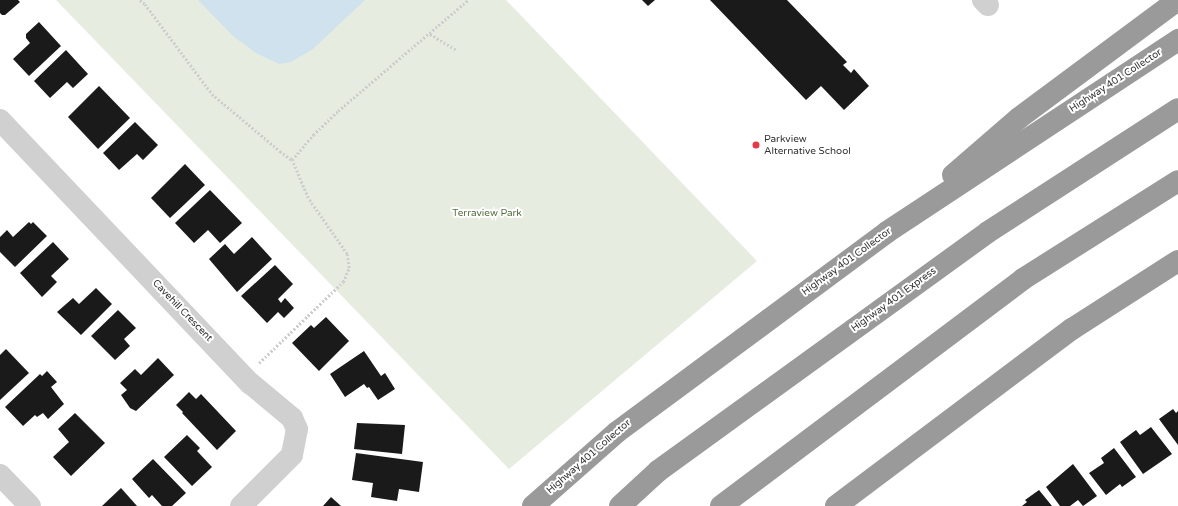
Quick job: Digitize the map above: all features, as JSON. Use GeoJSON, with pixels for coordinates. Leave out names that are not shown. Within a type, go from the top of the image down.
{"type":"FeatureCollection","features":[{"type":"Feature","properties":{"kind":"highway"},"geometry":{"type":"LineString","coordinates":[[887,232],[1019,118],[1178,0]]}},
{"type":"Feature","properties":{"kind":"highway","name":"Highway 401 Collector"},"geometry":{"type":"LineString","coordinates":[[533,506],[617,432],[887,232],[1178,40]]}},
{"type":"Feature","properties":{"kind":"highway","name":"Highway 401 Express"},"geometry":{"type":"LineString","coordinates":[[620,506],[658,471],[988,232],[1178,109]]}},
{"type":"Feature","properties":{"kind":"highway"},"geometry":{"type":"LineString","coordinates":[[722,506],[1023,279],[1178,181]]}},
{"type":"Feature","properties":{"kind":"highway"},"geometry":{"type":"LineString","coordinates":[[836,506],[1072,329],[1174,264]]}},
{"type":"Feature","properties":{"kind":"street","name":"Cavehill Crescent"},"geometry":{"type":"LineString","coordinates":[[0,120],[244,376],[292,418],[297,429],[292,455],[241,506]]}},
{"type":"Feature","properties":{"kind":"street"},"geometry":{"type":"LineString","coordinates":[[0,475],[30,506]]}},
{"type":"Feature","properties":{"kind":"path"},"geometry":{"type":"LineString","coordinates":[[140,0],[145,4],[212,94],[292,160],[308,198],[347,254],[349,268],[343,282],[244,376]]}},
{"type":"Feature","properties":{"kind":"path"},"geometry":{"type":"LineString","coordinates":[[292,160],[313,135],[338,111],[468,0]]}},
{"type":"Feature","properties":{"kind":"path"},"geometry":{"type":"LineString","coordinates":[[430,34],[457,50]]}},
{"type":"Feature","properties":{"kind":"green space","name":"Terraview Park"},"geometry":{"type":"Polygon","coordinates":[[[56,0],[506,0],[757,261],[509,469],[56,0]]]}},
{"type":"Feature","properties":{"kind":"water"},"geometry":{"type":"Polygon","coordinates":[[[198,0],[365,0],[313,49],[291,62],[279,64],[256,53],[233,36],[198,0]]]}},
{"type":"Feature","properties":{"kind":"building"},"geometry":{"type":"Polygon","coordinates":[[[0,0],[18,0],[20,2],[5,15],[2,15],[0,13],[0,0]]]}},
{"type":"Feature","properties":{"kind":"building"},"geometry":{"type":"Polygon","coordinates":[[[642,0],[655,0],[648,6],[642,0]]]}},
{"type":"Feature","properties":{"kind":"building"},"geometry":{"type":"Polygon","coordinates":[[[710,0],[787,0],[847,62],[843,65],[851,73],[854,69],[869,86],[844,110],[821,86],[806,100],[710,0]]]}},
{"type":"Feature","properties":{"kind":"building"},"geometry":{"type":"Polygon","coordinates":[[[39,22],[61,46],[29,76],[13,59],[30,43],[26,38],[26,34],[39,22]]]}},
{"type":"Feature","properties":{"kind":"building"},"geometry":{"type":"Polygon","coordinates":[[[66,50],[88,74],[73,88],[67,82],[50,98],[34,81],[66,50]]]}},
{"type":"Feature","properties":{"kind":"building"},"geometry":{"type":"Polygon","coordinates":[[[99,86],[130,118],[98,149],[68,117],[99,86]]]}},
{"type":"Feature","properties":{"kind":"building"},"geometry":{"type":"Polygon","coordinates":[[[135,122],[158,145],[143,160],[137,154],[119,170],[103,153],[135,122]]]}},
{"type":"Feature","properties":{"kind":"building"},"geometry":{"type":"Polygon","coordinates":[[[185,164],[205,185],[170,218],[151,198],[185,164]]]}},
{"type":"Feature","properties":{"kind":"building"},"geometry":{"type":"Polygon","coordinates":[[[210,190],[242,223],[220,243],[208,230],[194,243],[175,223],[210,190]]]}},
{"type":"Feature","properties":{"kind":"building"},"geometry":{"type":"Polygon","coordinates":[[[29,222],[31,224],[33,222],[47,236],[15,267],[0,252],[0,237],[7,230],[13,237],[29,222]]]}},
{"type":"Feature","properties":{"kind":"building"},"geometry":{"type":"Polygon","coordinates":[[[252,237],[272,259],[237,292],[209,259],[225,244],[234,254],[252,237]]]}},
{"type":"Feature","properties":{"kind":"building"},"geometry":{"type":"Polygon","coordinates":[[[53,242],[69,259],[51,276],[57,282],[42,297],[20,273],[53,242]]]}},
{"type":"Feature","properties":{"kind":"building"},"geometry":{"type":"Polygon","coordinates":[[[275,265],[293,284],[278,299],[281,303],[285,298],[294,308],[284,318],[278,312],[267,323],[241,296],[275,265]]]}},
{"type":"Feature","properties":{"kind":"building"},"geometry":{"type":"Polygon","coordinates":[[[96,288],[112,304],[81,335],[57,312],[73,298],[79,304],[96,288]]]}},
{"type":"Feature","properties":{"kind":"building"},"geometry":{"type":"Polygon","coordinates":[[[118,310],[136,328],[124,339],[130,346],[115,360],[91,336],[118,310]]]}},
{"type":"Feature","properties":{"kind":"building"},"geometry":{"type":"Polygon","coordinates":[[[326,317],[349,341],[319,371],[292,343],[311,325],[314,328],[326,317]]]}},
{"type":"Feature","properties":{"kind":"building"},"geometry":{"type":"Polygon","coordinates":[[[6,349],[29,373],[0,400],[0,355],[6,349]]]}},
{"type":"Feature","properties":{"kind":"building"},"geometry":{"type":"Polygon","coordinates":[[[364,351],[381,376],[385,373],[395,389],[378,400],[369,387],[367,388],[364,384],[345,397],[330,374],[364,351]]]}},
{"type":"Feature","properties":{"kind":"building"},"geometry":{"type":"Polygon","coordinates":[[[158,358],[174,375],[136,411],[130,408],[121,395],[127,390],[120,383],[135,369],[141,375],[158,358]]]}},
{"type":"Feature","properties":{"kind":"building"},"geometry":{"type":"Polygon","coordinates":[[[47,371],[57,382],[51,387],[64,404],[48,419],[43,413],[37,417],[35,415],[23,426],[5,407],[40,374],[42,376],[47,371]]]}},
{"type":"Feature","properties":{"kind":"building"},"geometry":{"type":"Polygon","coordinates":[[[189,392],[196,399],[201,394],[236,431],[217,450],[176,405],[189,392]]]}},
{"type":"Feature","properties":{"kind":"building"},"geometry":{"type":"Polygon","coordinates":[[[1173,409],[1176,413],[1178,411],[1178,445],[1159,419],[1173,409]]]}},
{"type":"Feature","properties":{"kind":"building"},"geometry":{"type":"Polygon","coordinates":[[[75,413],[105,443],[71,476],[53,457],[69,442],[58,429],[75,413]]]}},
{"type":"Feature","properties":{"kind":"building"},"geometry":{"type":"Polygon","coordinates":[[[357,423],[405,425],[402,454],[354,449],[357,423]]]}},
{"type":"Feature","properties":{"kind":"building"},"geometry":{"type":"Polygon","coordinates":[[[1151,427],[1172,454],[1143,474],[1120,442],[1136,430],[1140,435],[1151,427]]]}},
{"type":"Feature","properties":{"kind":"building"},"geometry":{"type":"Polygon","coordinates":[[[187,435],[200,448],[197,451],[212,467],[192,486],[164,457],[187,435]]]}},
{"type":"Feature","properties":{"kind":"building"},"geometry":{"type":"Polygon","coordinates":[[[1114,448],[1136,477],[1122,487],[1120,484],[1106,495],[1089,473],[1104,463],[1101,458],[1114,448]]]}},
{"type":"Feature","properties":{"kind":"building"},"geometry":{"type":"Polygon","coordinates":[[[356,453],[423,462],[419,492],[399,489],[397,501],[371,497],[373,483],[352,480],[356,453]]]}},
{"type":"Feature","properties":{"kind":"building"},"geometry":{"type":"Polygon","coordinates":[[[153,459],[186,493],[172,506],[162,506],[152,495],[149,498],[132,479],[153,459]]]}},
{"type":"Feature","properties":{"kind":"building"},"geometry":{"type":"Polygon","coordinates":[[[1073,464],[1097,496],[1083,506],[1078,500],[1070,506],[1060,506],[1046,487],[1073,464]]]}},
{"type":"Feature","properties":{"kind":"building"},"geometry":{"type":"Polygon","coordinates":[[[121,488],[137,506],[102,506],[121,488]]]}},
{"type":"Feature","properties":{"kind":"building"},"geometry":{"type":"Polygon","coordinates":[[[1039,490],[1052,506],[1022,506],[1027,502],[1025,500],[1039,490]]]}},
{"type":"Feature","properties":{"kind":"building"},"geometry":{"type":"Polygon","coordinates":[[[331,497],[341,506],[323,506],[331,497]]]}},
{"type":"Feature","properties":{"kind":"place","name":"Parkview Alternative School"},"geometry":{"type":"Point","coordinates":[756,145]}}]}
